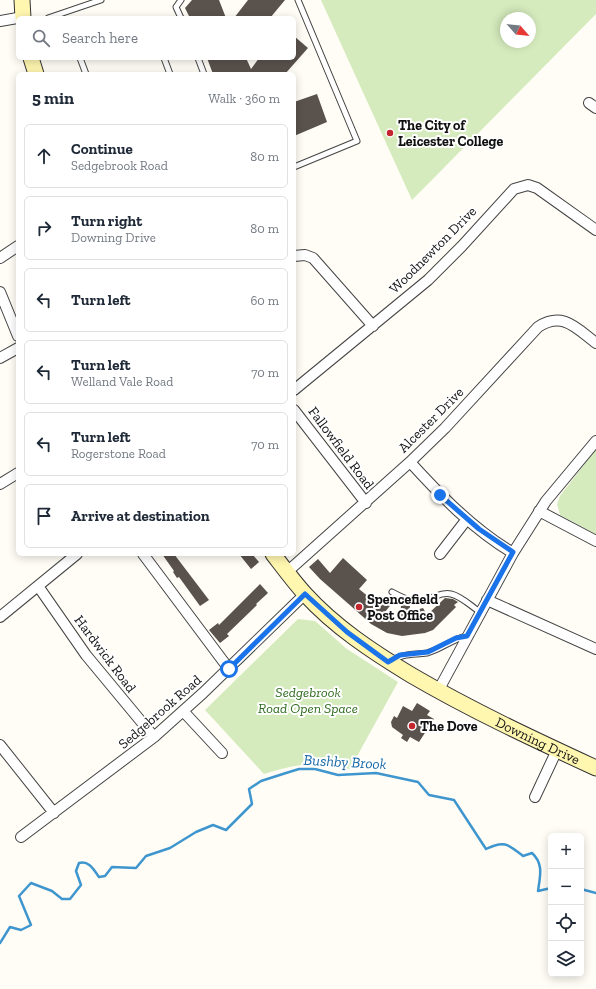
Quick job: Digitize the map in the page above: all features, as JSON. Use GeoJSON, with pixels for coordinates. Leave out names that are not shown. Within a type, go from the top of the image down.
{"type":"FeatureCollection","features":[{"type":"Feature","properties":{"kind":"street"},"geometry":{"type":"LineString","coordinates":[[22,0],[23,16]]}},
{"type":"Feature","properties":{"kind":"street"},"geometry":{"type":"LineString","coordinates":[[0,21],[16,18]]}},
{"type":"Feature","properties":{"kind":"street"},"geometry":{"type":"LineString","coordinates":[[32,60],[35,72]]}},
{"type":"Feature","properties":{"kind":"street","name":"Woodnewton Drive"},"geometry":{"type":"LineString","coordinates":[[296,388],[428,280],[462,246],[514,189],[528,185],[537,188],[596,230]]}},
{"type":"Feature","properties":{"kind":"street"},"geometry":{"type":"LineString","coordinates":[[0,258],[16,247]]}},
{"type":"Feature","properties":{"kind":"street"},"geometry":{"type":"LineString","coordinates":[[296,256],[305,255],[313,258],[373,326]]}},
{"type":"Feature","properties":{"kind":"street"},"geometry":{"type":"LineString","coordinates":[[0,292],[16,331]]}},
{"type":"Feature","properties":{"kind":"street","name":"Alcester Drive"},"geometry":{"type":"LineString","coordinates":[[287,572],[366,503],[410,462],[444,428],[538,327],[546,321],[554,319],[565,321],[596,343]]}},
{"type":"Feature","properties":{"kind":"street"},"geometry":{"type":"LineString","coordinates":[[0,358],[16,349]]}},
{"type":"Feature","properties":{"kind":"street","name":"Fallowfield Road"},"geometry":{"type":"LineString","coordinates":[[296,413],[366,503]]}},
{"type":"Feature","properties":{"kind":"street"},"geometry":{"type":"LineString","coordinates":[[438,691],[513,552],[539,512],[596,441]]}},
{"type":"Feature","properties":{"kind":"street"},"geometry":{"type":"LineString","coordinates":[[410,462],[440,495],[467,519],[513,552]]}},
{"type":"Feature","properties":{"kind":"street"},"geometry":{"type":"LineString","coordinates":[[0,484],[16,474]]}},
{"type":"Feature","properties":{"kind":"street"},"geometry":{"type":"LineString","coordinates":[[539,512],[596,541]]}},
{"type":"Feature","properties":{"kind":"street"},"geometry":{"type":"LineString","coordinates":[[440,554],[467,519]]}},
{"type":"Feature","properties":{"kind":"street"},"geometry":{"type":"LineString","coordinates":[[0,617],[75,556]]}},
{"type":"Feature","properties":{"kind":"street"},"geometry":{"type":"LineString","coordinates":[[144,556],[229,669]]}},
{"type":"Feature","properties":{"kind":"street","name":"Downing Drive"},"geometry":{"type":"LineString","coordinates":[[275,556],[305,594],[347,632],[388,662],[438,691],[502,724],[596,768]]}},
{"type":"Feature","properties":{"kind":"street","name":"Hardwick Road"},"geometry":{"type":"LineString","coordinates":[[38,586],[86,655],[154,738]]}},
{"type":"Feature","properties":{"kind":"street","name":"Sedgebrook Road"},"geometry":{"type":"LineString","coordinates":[[21,837],[154,738],[229,669],[305,594]]}},
{"type":"Feature","properties":{"kind":"street"},"geometry":{"type":"LineString","coordinates":[[487,600],[596,649]]}},
{"type":"Feature","properties":{"kind":"street"},"geometry":{"type":"LineString","coordinates":[[183,711],[222,753]]}},
{"type":"Feature","properties":{"kind":"street"},"geometry":{"type":"LineString","coordinates":[[0,745],[54,813]]}},
{"type":"Feature","properties":{"kind":"street"},"geometry":{"type":"LineString","coordinates":[[535,797],[557,750]]}},
{"type":"Feature","properties":{"kind":"lane"},"geometry":{"type":"LineString","coordinates":[[54,16],[101,0]]}},
{"type":"Feature","properties":{"kind":"lane"},"geometry":{"type":"LineString","coordinates":[[180,16],[176,7],[181,0]]}},
{"type":"Feature","properties":{"kind":"lane"},"geometry":{"type":"LineString","coordinates":[[296,166],[357,141],[298,0]]}},
{"type":"Feature","properties":{"kind":"lane"},"geometry":{"type":"LineString","coordinates":[[81,60],[85,72]]}},
{"type":"Feature","properties":{"kind":"lane"},"geometry":{"type":"LineString","coordinates":[[165,60],[169,72]]}},
{"type":"Feature","properties":{"kind":"lane"},"geometry":{"type":"LineString","coordinates":[[199,60],[203,72]]}},
{"type":"Feature","properties":{"kind":"lane"},"geometry":{"type":"LineString","coordinates":[[392,592],[409,601],[416,601],[449,594],[458,597],[480,612]]}},
{"type":"Feature","properties":{"kind":"lane"},"geometry":{"type":"LineString","coordinates":[[388,662],[400,655],[428,652],[456,638],[467,636]]}},
{"type":"Feature","properties":{"kind":"green space"},"geometry":{"type":"Polygon","coordinates":[[[321,0],[596,0],[596,14],[412,200],[321,0]]]}},
{"type":"Feature","properties":{"kind":"green space"},"geometry":{"type":"Polygon","coordinates":[[[596,449],[596,534],[560,515],[557,504],[560,496],[596,449]]]}},
{"type":"Feature","properties":{"kind":"green space","name":"Sedgebrook Road Open Space"},"geometry":{"type":"Polygon","coordinates":[[[298,619],[315,621],[347,649],[398,682],[350,769],[326,765],[307,765],[264,774],[205,710],[298,619]]]}},
{"type":"Feature","properties":{"kind":"building"},"geometry":{"type":"Polygon","coordinates":[[[192,0],[219,0],[225,16],[189,16],[185,8],[192,0]]]}},
{"type":"Feature","properties":{"kind":"building"},"geometry":{"type":"Polygon","coordinates":[[[248,0],[285,0],[272,16],[236,16],[248,0]]]}},
{"type":"Feature","properties":{"kind":"building"},"geometry":{"type":"Polygon","coordinates":[[[296,38],[308,48],[287,72],[212,72],[208,60],[247,60],[251,69],[258,60],[296,60],[296,38]]]}},
{"type":"Feature","properties":{"kind":"building"},"geometry":{"type":"Polygon","coordinates":[[[317,94],[327,122],[296,135],[296,101],[317,94]]]}},
{"type":"Feature","properties":{"kind":"building"},"geometry":{"type":"Polygon","coordinates":[[[163,556],[176,556],[209,600],[200,606],[179,577],[177,578],[173,572],[174,571],[163,556]]]}},
{"type":"Feature","properties":{"kind":"building"},"geometry":{"type":"Polygon","coordinates":[[[241,556],[254,556],[259,562],[251,569],[241,556]]]}},
{"type":"Feature","properties":{"kind":"building"},"geometry":{"type":"Polygon","coordinates":[[[343,558],[367,580],[359,589],[380,606],[388,597],[393,602],[381,617],[400,622],[401,605],[410,606],[409,612],[423,608],[427,615],[445,598],[453,599],[458,602],[454,605],[456,607],[433,630],[425,633],[402,636],[387,633],[371,624],[320,579],[309,567],[318,559],[330,573],[343,558]]]}},
{"type":"Feature","properties":{"kind":"building"},"geometry":{"type":"Polygon","coordinates":[[[260,584],[268,593],[227,634],[229,636],[220,643],[209,630],[218,623],[219,625],[260,584]]]}},
{"type":"Feature","properties":{"kind":"building"},"geometry":{"type":"Polygon","coordinates":[[[417,703],[430,711],[427,715],[434,719],[419,742],[410,737],[407,742],[401,738],[403,735],[392,727],[391,722],[394,716],[397,718],[403,706],[412,711],[417,703]]]}},
{"type":"Feature","properties":{"kind":"waterway","name":"Bushby Brook"},"geometry":{"type":"LineString","coordinates":[[0,943],[10,927],[21,930],[31,925],[19,896],[31,883],[52,891],[62,899],[70,899],[81,885],[76,871],[79,863],[83,862],[88,864],[99,877],[105,876],[112,867],[136,868],[146,856],[170,848],[196,832],[213,825],[226,830],[252,804],[249,789],[261,781],[299,769],[315,769],[338,775],[376,773],[418,782],[429,795],[454,800],[486,849],[502,844],[509,846],[523,856],[532,853],[536,857],[540,866],[538,891],[548,889]]}},
{"type":"Feature","properties":{"kind":"waterway","name":"Bushby Brook"},"geometry":{"type":"LineString","coordinates":[[584,890],[596,893]]}},
{"type":"Feature","properties":{"kind":"place","name":"The City of Leicester College"},"geometry":{"type":"Point","coordinates":[390,133]}},
{"type":"Feature","properties":{"kind":"place","name":"Spencefield Post Office"},"geometry":{"type":"Point","coordinates":[359,607]}},
{"type":"Feature","properties":{"kind":"place","name":"The Dove"},"geometry":{"type":"Point","coordinates":[412,726]}},
{"type":"Feature","properties":{"kind":"route"},"geometry":{"type":"LineString","coordinates":[[229,669],[305,594],[347,632],[388,662],[400,655],[428,652],[443,646],[456,638],[467,636],[513,552],[500,545],[479,529],[440,495]]}}]}
